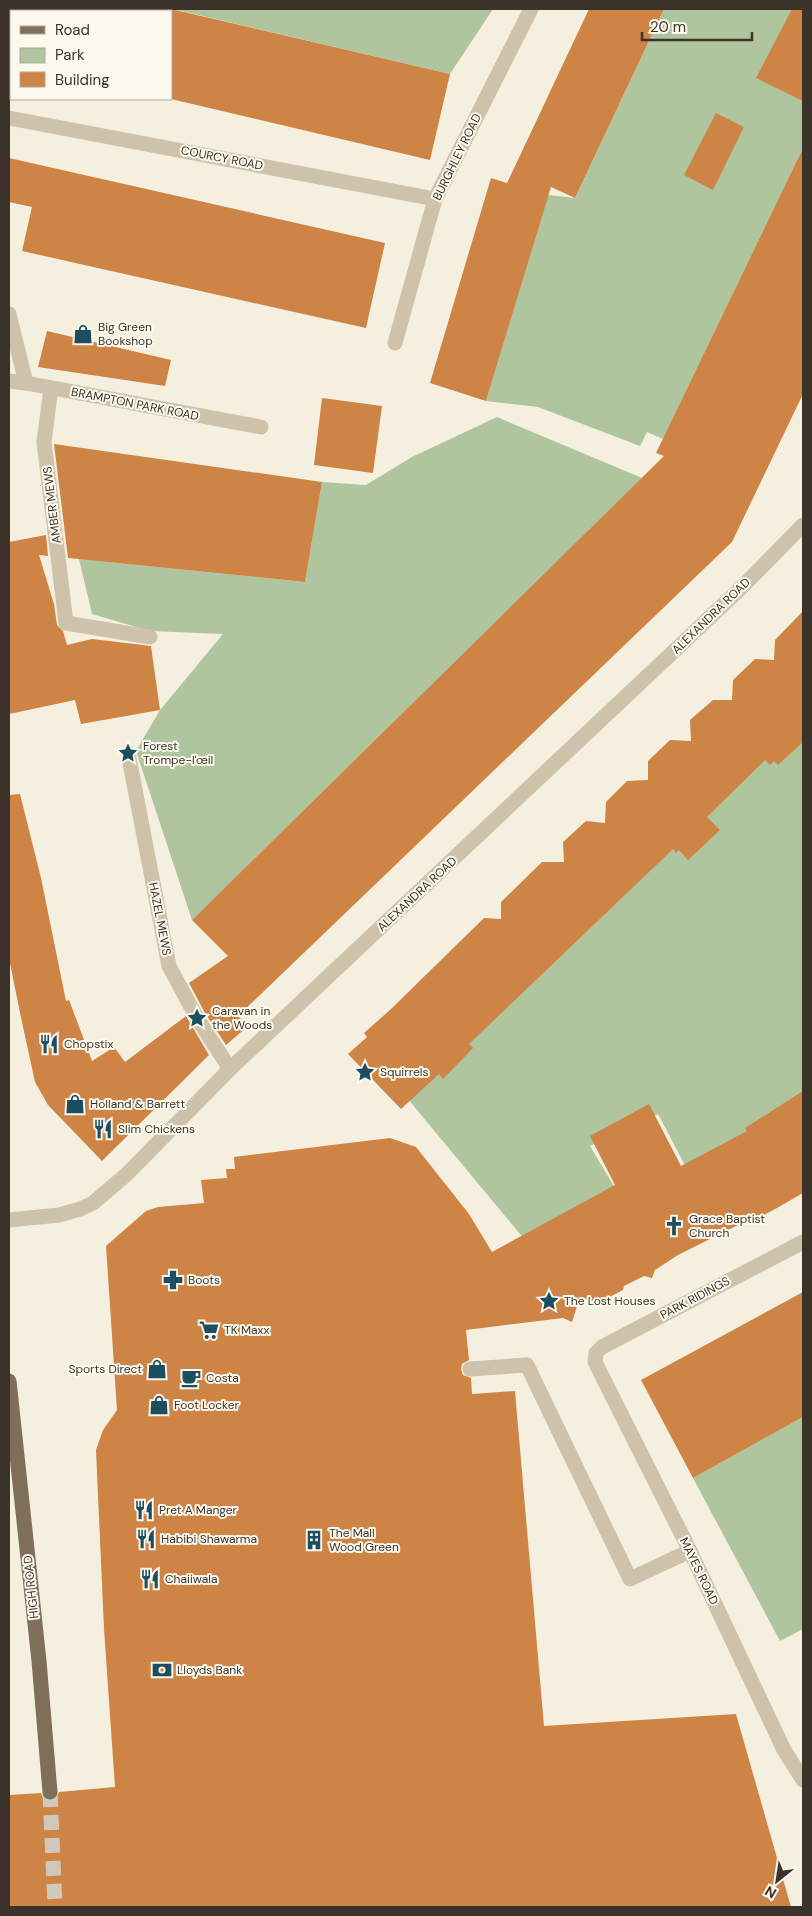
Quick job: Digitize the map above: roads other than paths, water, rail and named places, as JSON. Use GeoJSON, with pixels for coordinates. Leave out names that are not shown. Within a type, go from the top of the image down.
{"type":"FeatureCollection","features":[{"type":"Feature","properties":{"kind":"main road","name":"HIGH ROAD"},"geometry":{"type":"LineString","coordinates":[[9,1381],[39,1661],[50,1792]]}},
{"type":"Feature","properties":{"kind":"street","name":"BURGHLEY ROAD"},"geometry":{"type":"LineString","coordinates":[[395,343],[435,199],[531,9]]}},
{"type":"Feature","properties":{"kind":"street","name":"COURCY ROAD"},"geometry":{"type":"LineString","coordinates":[[9,118],[435,199]]}},
{"type":"Feature","properties":{"kind":"street"},"geometry":{"type":"LineString","coordinates":[[9,314],[26,383]]}},
{"type":"Feature","properties":{"kind":"street","name":"BRAMPTON PARK ROAD"},"geometry":{"type":"LineString","coordinates":[[9,381],[261,428]]}},
{"type":"Feature","properties":{"kind":"street","name":"AMBER MEWS"},"geometry":{"type":"LineString","coordinates":[[51,388],[44,442],[66,623],[150,637]]}},
{"type":"Feature","properties":{"kind":"street","name":"ALEXANDRA ROAD"},"geometry":{"type":"LineString","coordinates":[[9,1220],[59,1215],[93,1203],[128,1174],[230,1069],[741,588],[803,525]]}},
{"type":"Feature","properties":{"kind":"street","name":"HAZEL MEWS"},"geometry":{"type":"LineString","coordinates":[[128,753],[169,966],[197,1018],[230,1069]]}},
{"type":"Feature","properties":{"kind":"street","name":"PARK RIDINGS"},"geometry":{"type":"LineString","coordinates":[[595,1362],[596,1353],[602,1347],[803,1242]]}},
{"type":"Feature","properties":{"kind":"street","name":"MAYES ROAD"},"geometry":{"type":"LineString","coordinates":[[595,1362],[690,1551],[784,1750],[803,1780]]}},
{"type":"Feature","properties":{"kind":"street"},"geometry":{"type":"LineString","coordinates":[[470,1369],[527,1365],[630,1579],[690,1551]]}},
{"type":"Feature","properties":{"kind":"tunnel"},"geometry":{"type":"LineString","coordinates":[[50,1792],[55,1907]]}},
{"type":"Feature","properties":{"kind":"place","name":"Big Green Bookshop"},"geometry":{"type":"Point","coordinates":[83,334]}},
{"type":"Feature","properties":{"kind":"place","name":"Forest Trompe-l'œil"},"geometry":{"type":"Point","coordinates":[128,753]}},
{"type":"Feature","properties":{"kind":"place","name":"Caravan in the Woods"},"geometry":{"type":"Point","coordinates":[197,1018]}},
{"type":"Feature","properties":{"kind":"place","name":"Chopstix"},"geometry":{"type":"Point","coordinates":[49,1044]}},
{"type":"Feature","properties":{"kind":"place","name":"Squirrels"},"geometry":{"type":"Point","coordinates":[365,1072]}},
{"type":"Feature","properties":{"kind":"place","name":"Holland & Barrett"},"geometry":{"type":"Point","coordinates":[75,1104]}},
{"type":"Feature","properties":{"kind":"place","name":"Slim Chickens"},"geometry":{"type":"Point","coordinates":[103,1129]}},
{"type":"Feature","properties":{"kind":"place","name":"Grace Baptist Church"},"geometry":{"type":"Point","coordinates":[674,1226]}},
{"type":"Feature","properties":{"kind":"place","name":"Boots"},"geometry":{"type":"Point","coordinates":[173,1280]}},
{"type":"Feature","properties":{"kind":"place","name":"The Lost Houses"},"geometry":{"type":"Point","coordinates":[549,1301]}},
{"type":"Feature","properties":{"kind":"place","name":"TK Maxx"},"geometry":{"type":"Point","coordinates":[209,1330]}},
{"type":"Feature","properties":{"kind":"place","name":"Sports Direct"},"geometry":{"type":"Point","coordinates":[157,1369]}},
{"type":"Feature","properties":{"kind":"place","name":"Costa"},"geometry":{"type":"Point","coordinates":[191,1378]}},
{"type":"Feature","properties":{"kind":"place","name":"Foot Locker"},"geometry":{"type":"Point","coordinates":[159,1405]}},
{"type":"Feature","properties":{"kind":"place","name":"Pret A Manger"},"geometry":{"type":"Point","coordinates":[144,1510]}},
{"type":"Feature","properties":{"kind":"place","name":"Habibi Shawarma"},"geometry":{"type":"Point","coordinates":[146,1539]}},
{"type":"Feature","properties":{"kind":"place","name":"The Mall Wood Green"},"geometry":{"type":"Point","coordinates":[314,1540]}},
{"type":"Feature","properties":{"kind":"place","name":"Chaiiwala"},"geometry":{"type":"Point","coordinates":[150,1579]}},
{"type":"Feature","properties":{"kind":"place","name":"Lloyds Bank"},"geometry":{"type":"Point","coordinates":[162,1670]}}]}
